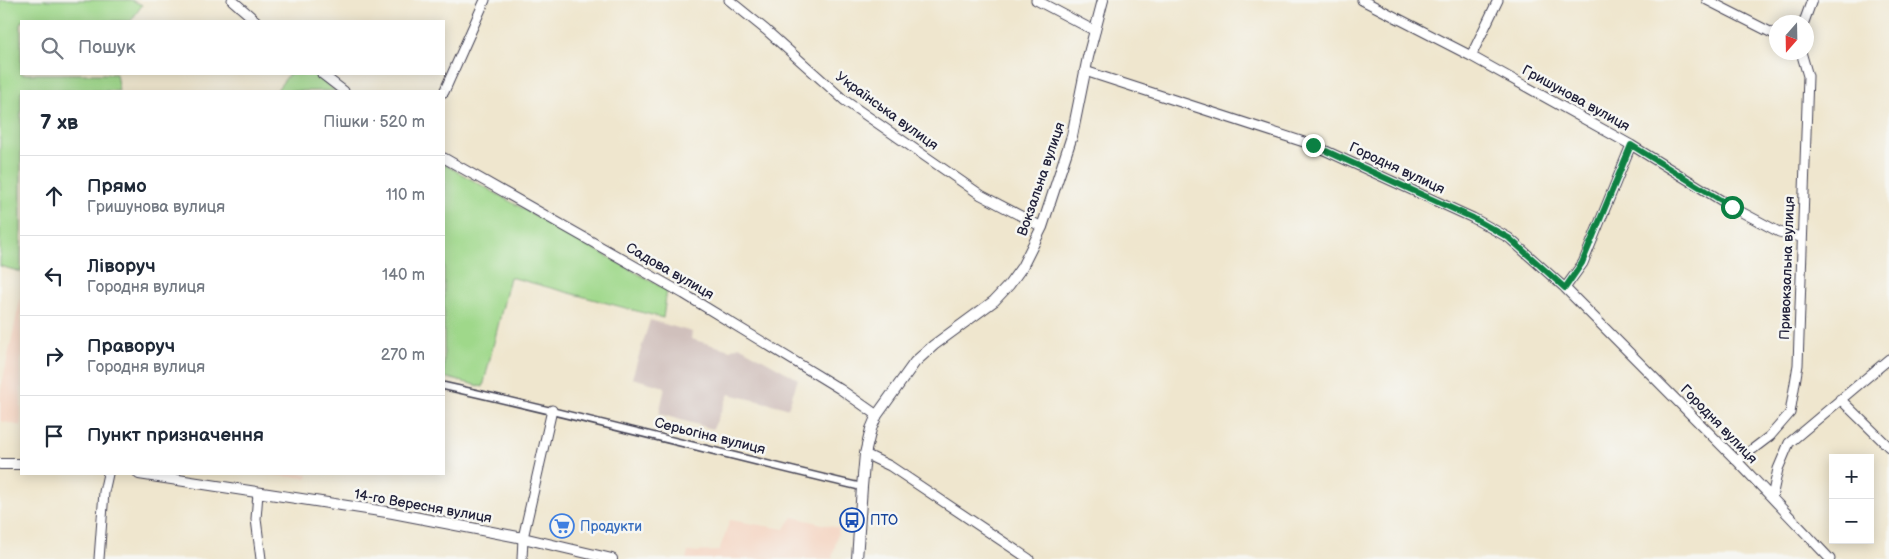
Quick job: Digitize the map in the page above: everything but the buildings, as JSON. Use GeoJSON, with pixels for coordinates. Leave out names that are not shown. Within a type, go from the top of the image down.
{"type":"FeatureCollection","features":[{"type":"Feature","properties":{"kind":"street"},"geometry":{"type":"LineString","coordinates":[[232,0],[255,20]]}},
{"type":"Feature","properties":{"kind":"street"},"geometry":{"type":"LineString","coordinates":[[445,90],[485,0]]}},
{"type":"Feature","properties":{"kind":"street","name":"Українська вулиця"},"geometry":{"type":"LineString","coordinates":[[729,0],[766,30],[844,100],[981,195],[1042,227]]}},
{"type":"Feature","properties":{"kind":"street"},"geometry":{"type":"LineString","coordinates":[[1036,0],[1095,31]]}},
{"type":"Feature","properties":{"kind":"street","name":"Вокзальна вулиця"},"geometry":{"type":"LineString","coordinates":[[857,559],[865,454],[871,429],[877,415],[915,362],[934,345],[994,301],[1010,285],[1022,267],[1042,227],[1072,136],[1085,71],[1103,0]]}},
{"type":"Feature","properties":{"kind":"street","name":"Гришунова вулиця"},"geometry":{"type":"LineString","coordinates":[[1362,0],[1471,56],[1631,145],[1732,207],[1778,232],[1801,237]]}},
{"type":"Feature","properties":{"kind":"street"},"geometry":{"type":"LineString","coordinates":[[1471,56],[1498,0]]}},
{"type":"Feature","properties":{"kind":"street"},"geometry":{"type":"LineString","coordinates":[[1708,0],[1769,32]]}},
{"type":"Feature","properties":{"kind":"street"},"geometry":{"type":"LineString","coordinates":[[1807,15],[1812,0]]}},
{"type":"Feature","properties":{"kind":"street","name":"Привокзальна вулиця"},"geometry":{"type":"LineString","coordinates":[[1737,461],[1770,436],[1790,413],[1798,365],[1808,76],[1803,60]]}},
{"type":"Feature","properties":{"kind":"street","name":"Городня вулиця"},"geometry":{"type":"LineString","coordinates":[[1085,71],[1313,145],[1473,218],[1509,238],[1565,288],[1737,461],[1830,559]]}},
{"type":"Feature","properties":{"kind":"street"},"geometry":{"type":"LineString","coordinates":[[323,75],[343,90]]}},
{"type":"Feature","properties":{"kind":"street"},"geometry":{"type":"LineString","coordinates":[[1565,288],[1582,263],[1631,145]]}},
{"type":"Feature","properties":{"kind":"street","name":"Садова вулиця"},"geometry":{"type":"LineString","coordinates":[[445,159],[684,294],[840,389],[877,415]]}},
{"type":"Feature","properties":{"kind":"street"},"geometry":{"type":"LineString","coordinates":[[1772,497],[1778,469],[1789,443],[1889,358]]}},
{"type":"Feature","properties":{"kind":"street","name":"Серьогіна вулиця"},"geometry":{"type":"LineString","coordinates":[[445,386],[552,410],[862,487]]}},
{"type":"Feature","properties":{"kind":"street"},"geometry":{"type":"LineString","coordinates":[[1840,399],[1889,447]]}},
{"type":"Feature","properties":{"kind":"street"},"geometry":{"type":"LineString","coordinates":[[522,559],[523,538],[552,410]]}},
{"type":"Feature","properties":{"kind":"street"},"geometry":{"type":"LineString","coordinates":[[865,454],[890,466],[1029,559]]}},
{"type":"Feature","properties":{"kind":"street"},"geometry":{"type":"LineString","coordinates":[[0,464],[20,464]]}},
{"type":"Feature","properties":{"kind":"street"},"geometry":{"type":"LineString","coordinates":[[99,559],[104,492],[108,475]]}},
{"type":"Feature","properties":{"kind":"street","name":"14-го Вересня вулиця"},"geometry":{"type":"LineString","coordinates":[[145,475],[393,513],[523,538],[612,559]]}},
{"type":"Feature","properties":{"kind":"street"},"geometry":{"type":"LineString","coordinates":[[258,493],[256,519],[261,559]]}},
{"type":"Feature","properties":{"kind":"shaded area"},"geometry":{"type":"Polygon","coordinates":[[[20,301],[20,426],[0,421],[0,393],[20,301]]]}},
{"type":"Feature","properties":{"kind":"shaded area"},"geometry":{"type":"Polygon","coordinates":[[[650,320],[692,332],[691,339],[730,350],[739,346],[798,379],[788,408],[729,394],[713,429],[659,414],[665,387],[632,378],[650,320]]]}},
{"type":"Feature","properties":{"kind":"shaded area"},"geometry":{"type":"Polygon","coordinates":[[[271,475],[308,475],[307,478],[271,475]]]}},
{"type":"Feature","properties":{"kind":"shaded area"},"geometry":{"type":"Polygon","coordinates":[[[793,517],[839,528],[832,559],[686,559],[688,552],[719,551],[730,520],[784,529],[793,517]]]}},
{"type":"Feature","properties":{"kind":"green space"},"geometry":{"type":"Polygon","coordinates":[[[0,0],[131,0],[142,5],[132,20],[20,20],[20,75],[116,75],[119,90],[20,90],[20,272],[0,266],[0,0]]]}},
{"type":"Feature","properties":{"kind":"green space"},"geometry":{"type":"Polygon","coordinates":[[[288,75],[315,75],[335,90],[277,90],[288,75]]]}},
{"type":"Feature","properties":{"kind":"green space"},"geometry":{"type":"Polygon","coordinates":[[[445,165],[667,290],[663,318],[510,277],[483,387],[445,377],[445,165]]]}},
{"type":"Feature","properties":{"kind":"place","name":"ПТО"},"geometry":{"type":"Point","coordinates":[852,520]}},
{"type":"Feature","properties":{"kind":"place","name":"Продукти"},"geometry":{"type":"Point","coordinates":[562,526]}},
{"type":"Feature","properties":{"kind":"route"},"geometry":{"type":"LineString","coordinates":[[1313,145],[1473,218],[1509,238],[1565,288],[1582,263],[1631,145],[1732,207]]}}]}
